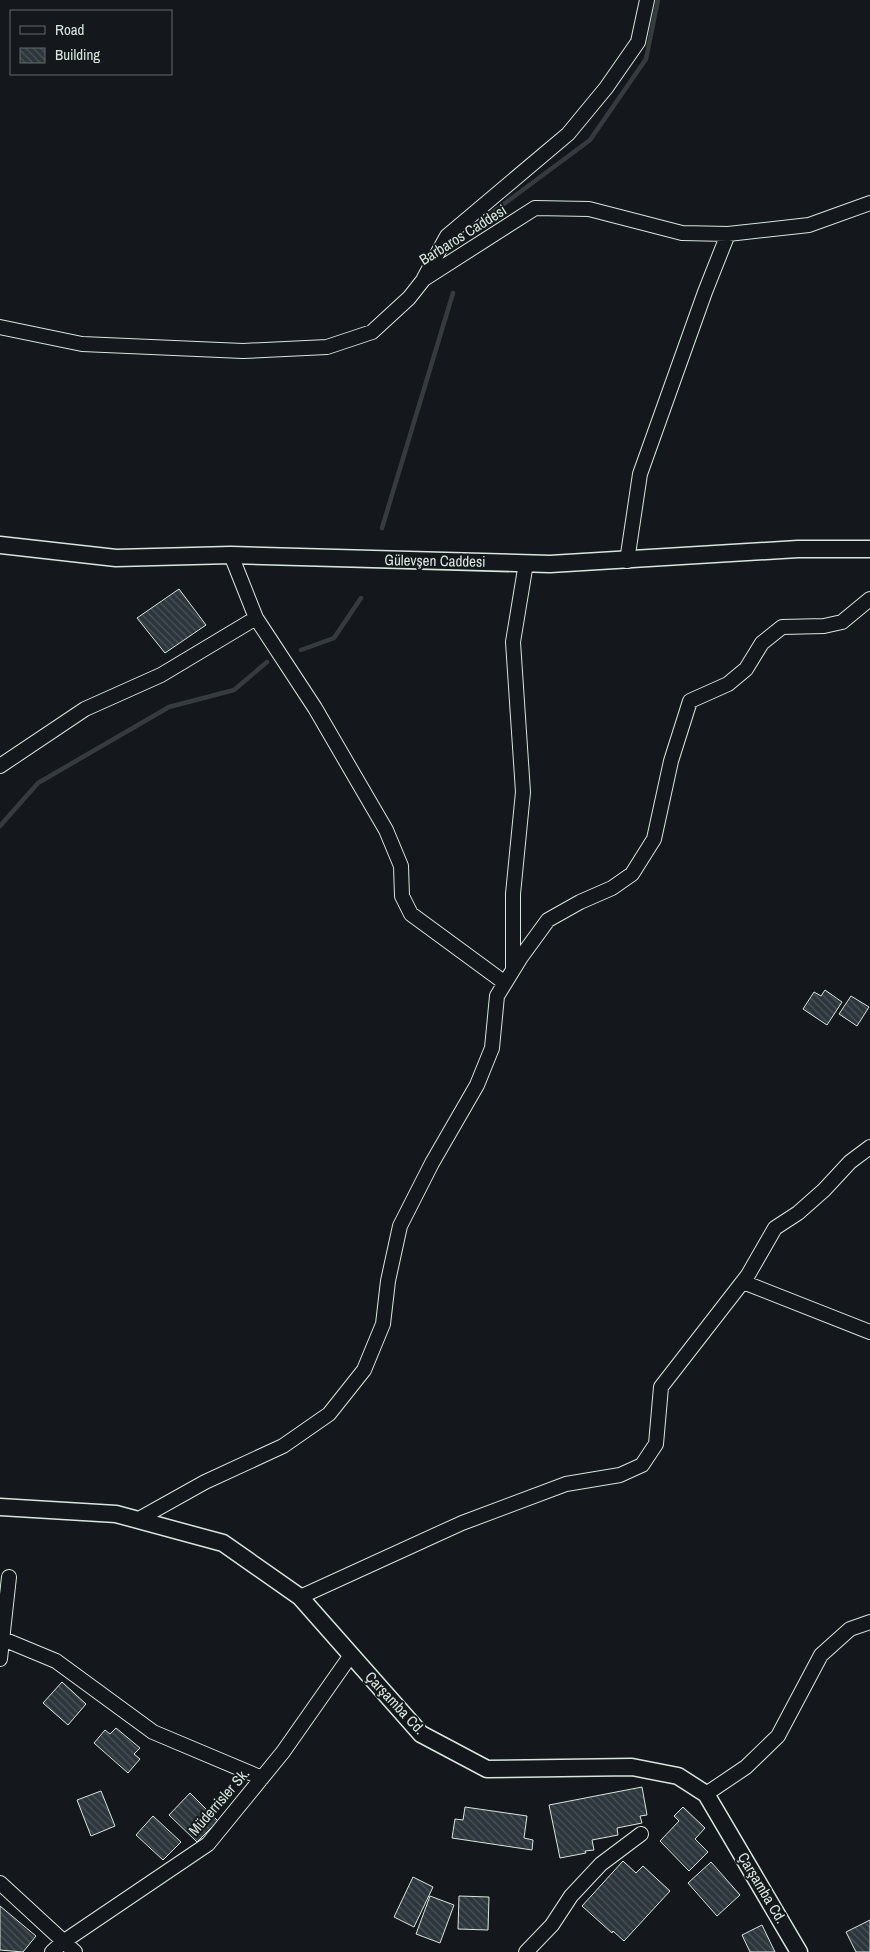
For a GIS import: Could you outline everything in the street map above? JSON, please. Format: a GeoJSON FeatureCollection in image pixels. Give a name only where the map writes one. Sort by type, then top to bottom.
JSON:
{"type":"FeatureCollection","features":[{"type":"Feature","properties":{"kind":"street"},"geometry":{"type":"LineString","coordinates":[[424,279],[447,236],[568,134],[606,88],[638,42],[647,0]]}},
{"type":"Feature","properties":{"kind":"street","name":"Barbaros Caddesi"},"geometry":{"type":"LineString","coordinates":[[0,327],[82,344],[243,351],[327,347],[372,332],[408,298],[424,279],[535,208],[589,209],[682,233],[728,234],[809,225],[870,203]]}},
{"type":"Feature","properties":{"kind":"street"},"geometry":{"type":"LineString","coordinates":[[627,561],[640,474],[705,292],[728,234]]}},
{"type":"Feature","properties":{"kind":"street","name":"Gülevşen Caddesi"},"geometry":{"type":"LineString","coordinates":[[0,545],[116,558],[230,555],[526,563],[627,561],[798,549],[870,549]]}},
{"type":"Feature","properties":{"kind":"street"},"geometry":{"type":"LineString","coordinates":[[230,555],[256,618],[315,708],[386,830],[401,866],[402,896],[411,914],[505,983]]}},
{"type":"Feature","properties":{"kind":"street"},"geometry":{"type":"LineString","coordinates":[[513,971],[513,894],[523,792],[513,642],[526,563]]}},
{"type":"Feature","properties":{"kind":"street"},"geometry":{"type":"LineString","coordinates":[[137,1520],[205,1482],[283,1446],[329,1414],[364,1370],[383,1324],[388,1281],[400,1226],[432,1163],[477,1085],[492,1048],[497,996],[548,920],[580,902],[612,888],[632,874],[654,839],[671,761],[690,701],[728,684],[746,669],[762,643],[782,627],[824,626],[842,622],[870,599]]}},
{"type":"Feature","properties":{"kind":"street"},"geometry":{"type":"LineString","coordinates":[[0,766],[85,709],[161,675],[256,618]]}},
{"type":"Feature","properties":{"kind":"street"},"geometry":{"type":"LineString","coordinates":[[300,1597],[462,1523],[566,1484],[620,1475],[642,1465],[656,1444],[661,1387],[743,1282],[775,1228],[798,1213],[824,1190],[850,1162],[870,1147]]}},
{"type":"Feature","properties":{"kind":"street"},"geometry":{"type":"LineString","coordinates":[[743,1282],[870,1332]]}},
{"type":"Feature","properties":{"kind":"street","name":"Çarşamba Cd."},"geometry":{"type":"LineString","coordinates":[[0,1507],[116,1514],[223,1543],[300,1597],[421,1734],[487,1768],[632,1767],[678,1776],[706,1794],[799,1952]]}},
{"type":"Feature","properties":{"kind":"street"},"geometry":{"type":"LineString","coordinates":[[0,1658],[9,1577]]}},
{"type":"Feature","properties":{"kind":"street"},"geometry":{"type":"LineString","coordinates":[[706,1794],[746,1767],[778,1736],[821,1655],[850,1630],[870,1622]]}},
{"type":"Feature","properties":{"kind":"street"},"geometry":{"type":"LineString","coordinates":[[3,1639],[56,1661],[153,1732],[262,1778]]}},
{"type":"Feature","properties":{"kind":"street","name":"Müderrisler Sk."},"geometry":{"type":"LineString","coordinates":[[58,1947],[208,1844],[262,1778],[351,1655]]}},
{"type":"Feature","properties":{"kind":"street"},"geometry":{"type":"LineString","coordinates":[[526,1952],[552,1925],[571,1896],[601,1864],[641,1834]]}},
{"type":"Feature","properties":{"kind":"street"},"geometry":{"type":"LineString","coordinates":[[0,1883],[58,1947],[74,1952]]}},
{"type":"Feature","properties":{"kind":"building"},"geometry":{"type":"Polygon","coordinates":[[[179,589],[206,625],[165,653],[137,618],[179,589]]]}},
{"type":"Feature","properties":{"kind":"building"},"geometry":{"type":"Polygon","coordinates":[[[825,990],[842,1002],[827,1025],[803,1009],[814,992],[821,996],[825,990]]]}},
{"type":"Feature","properties":{"kind":"building"},"geometry":{"type":"Polygon","coordinates":[[[851,996],[869,1007],[857,1026],[839,1014],[851,996]]]}},
{"type":"Feature","properties":{"kind":"building"},"geometry":{"type":"Polygon","coordinates":[[[62,1682],[86,1704],[68,1725],[43,1703],[62,1682]]]}},
{"type":"Feature","properties":{"kind":"building"},"geometry":{"type":"Polygon","coordinates":[[[116,1728],[140,1748],[134,1754],[140,1759],[128,1773],[94,1743],[105,1730],[110,1734],[116,1728]]]}},
{"type":"Feature","properties":{"kind":"building"},"geometry":{"type":"Polygon","coordinates":[[[642,1787],[647,1815],[640,1816],[642,1823],[617,1828],[618,1835],[592,1840],[594,1850],[560,1858],[549,1805],[642,1787]]]}},
{"type":"Feature","properties":{"kind":"building"},"geometry":{"type":"Polygon","coordinates":[[[101,1791],[115,1826],[91,1836],[77,1800],[101,1791]]]}},
{"type":"Feature","properties":{"kind":"building"},"geometry":{"type":"Polygon","coordinates":[[[190,1793],[218,1821],[197,1842],[169,1815],[190,1793]]]}},
{"type":"Feature","properties":{"kind":"building"},"geometry":{"type":"Polygon","coordinates":[[[465,1807],[527,1816],[524,1838],[533,1840],[532,1850],[452,1838],[455,1819],[463,1820],[465,1807]]]}},
{"type":"Feature","properties":{"kind":"building"},"geometry":{"type":"Polygon","coordinates":[[[683,1807],[705,1828],[695,1839],[708,1852],[689,1871],[660,1841],[679,1821],[674,1816],[683,1807]]]}},
{"type":"Feature","properties":{"kind":"building"},"geometry":{"type":"Polygon","coordinates":[[[153,1816],[181,1842],[163,1860],[136,1835],[153,1816]]]}},
{"type":"Feature","properties":{"kind":"building"},"geometry":{"type":"Polygon","coordinates":[[[623,1861],[636,1873],[643,1866],[670,1891],[624,1941],[613,1931],[612,1933],[582,1906],[623,1861]]]}},
{"type":"Feature","properties":{"kind":"building"},"geometry":{"type":"Polygon","coordinates":[[[711,1862],[740,1895],[717,1916],[688,1883],[711,1862]]]}},
{"type":"Feature","properties":{"kind":"building"},"geometry":{"type":"Polygon","coordinates":[[[413,1877],[433,1887],[414,1927],[394,1917],[413,1877]]]}},
{"type":"Feature","properties":{"kind":"building"},"geometry":{"type":"Polygon","coordinates":[[[430,1896],[454,1905],[440,1943],[416,1934],[430,1896]]]}},
{"type":"Feature","properties":{"kind":"building"},"geometry":{"type":"Polygon","coordinates":[[[459,1896],[489,1897],[488,1930],[458,1929],[459,1896]]]}},
{"type":"Feature","properties":{"kind":"building"},"geometry":{"type":"Polygon","coordinates":[[[0,1906],[36,1936],[23,1952],[0,1950],[0,1906]]]}},
{"type":"Feature","properties":{"kind":"building"},"geometry":{"type":"Polygon","coordinates":[[[870,1920],[870,1952],[856,1952],[846,1932],[870,1920]]]}},
{"type":"Feature","properties":{"kind":"building"},"geometry":{"type":"Polygon","coordinates":[[[762,1925],[775,1952],[750,1952],[742,1935],[762,1925]]]}},
{"type":"Feature","properties":{"kind":"waterway"},"geometry":{"type":"LineString","coordinates":[[473,227],[590,140],[646,59],[658,0]]}},
{"type":"Feature","properties":{"kind":"waterway"},"geometry":{"type":"LineString","coordinates":[[382,528],[453,293]]}},
{"type":"Feature","properties":{"kind":"waterway"},"geometry":{"type":"LineString","coordinates":[[301,650],[334,638],[361,598]]}},
{"type":"Feature","properties":{"kind":"waterway"},"geometry":{"type":"LineString","coordinates":[[0,826],[38,783],[169,707],[234,690],[267,662]]}}]}
